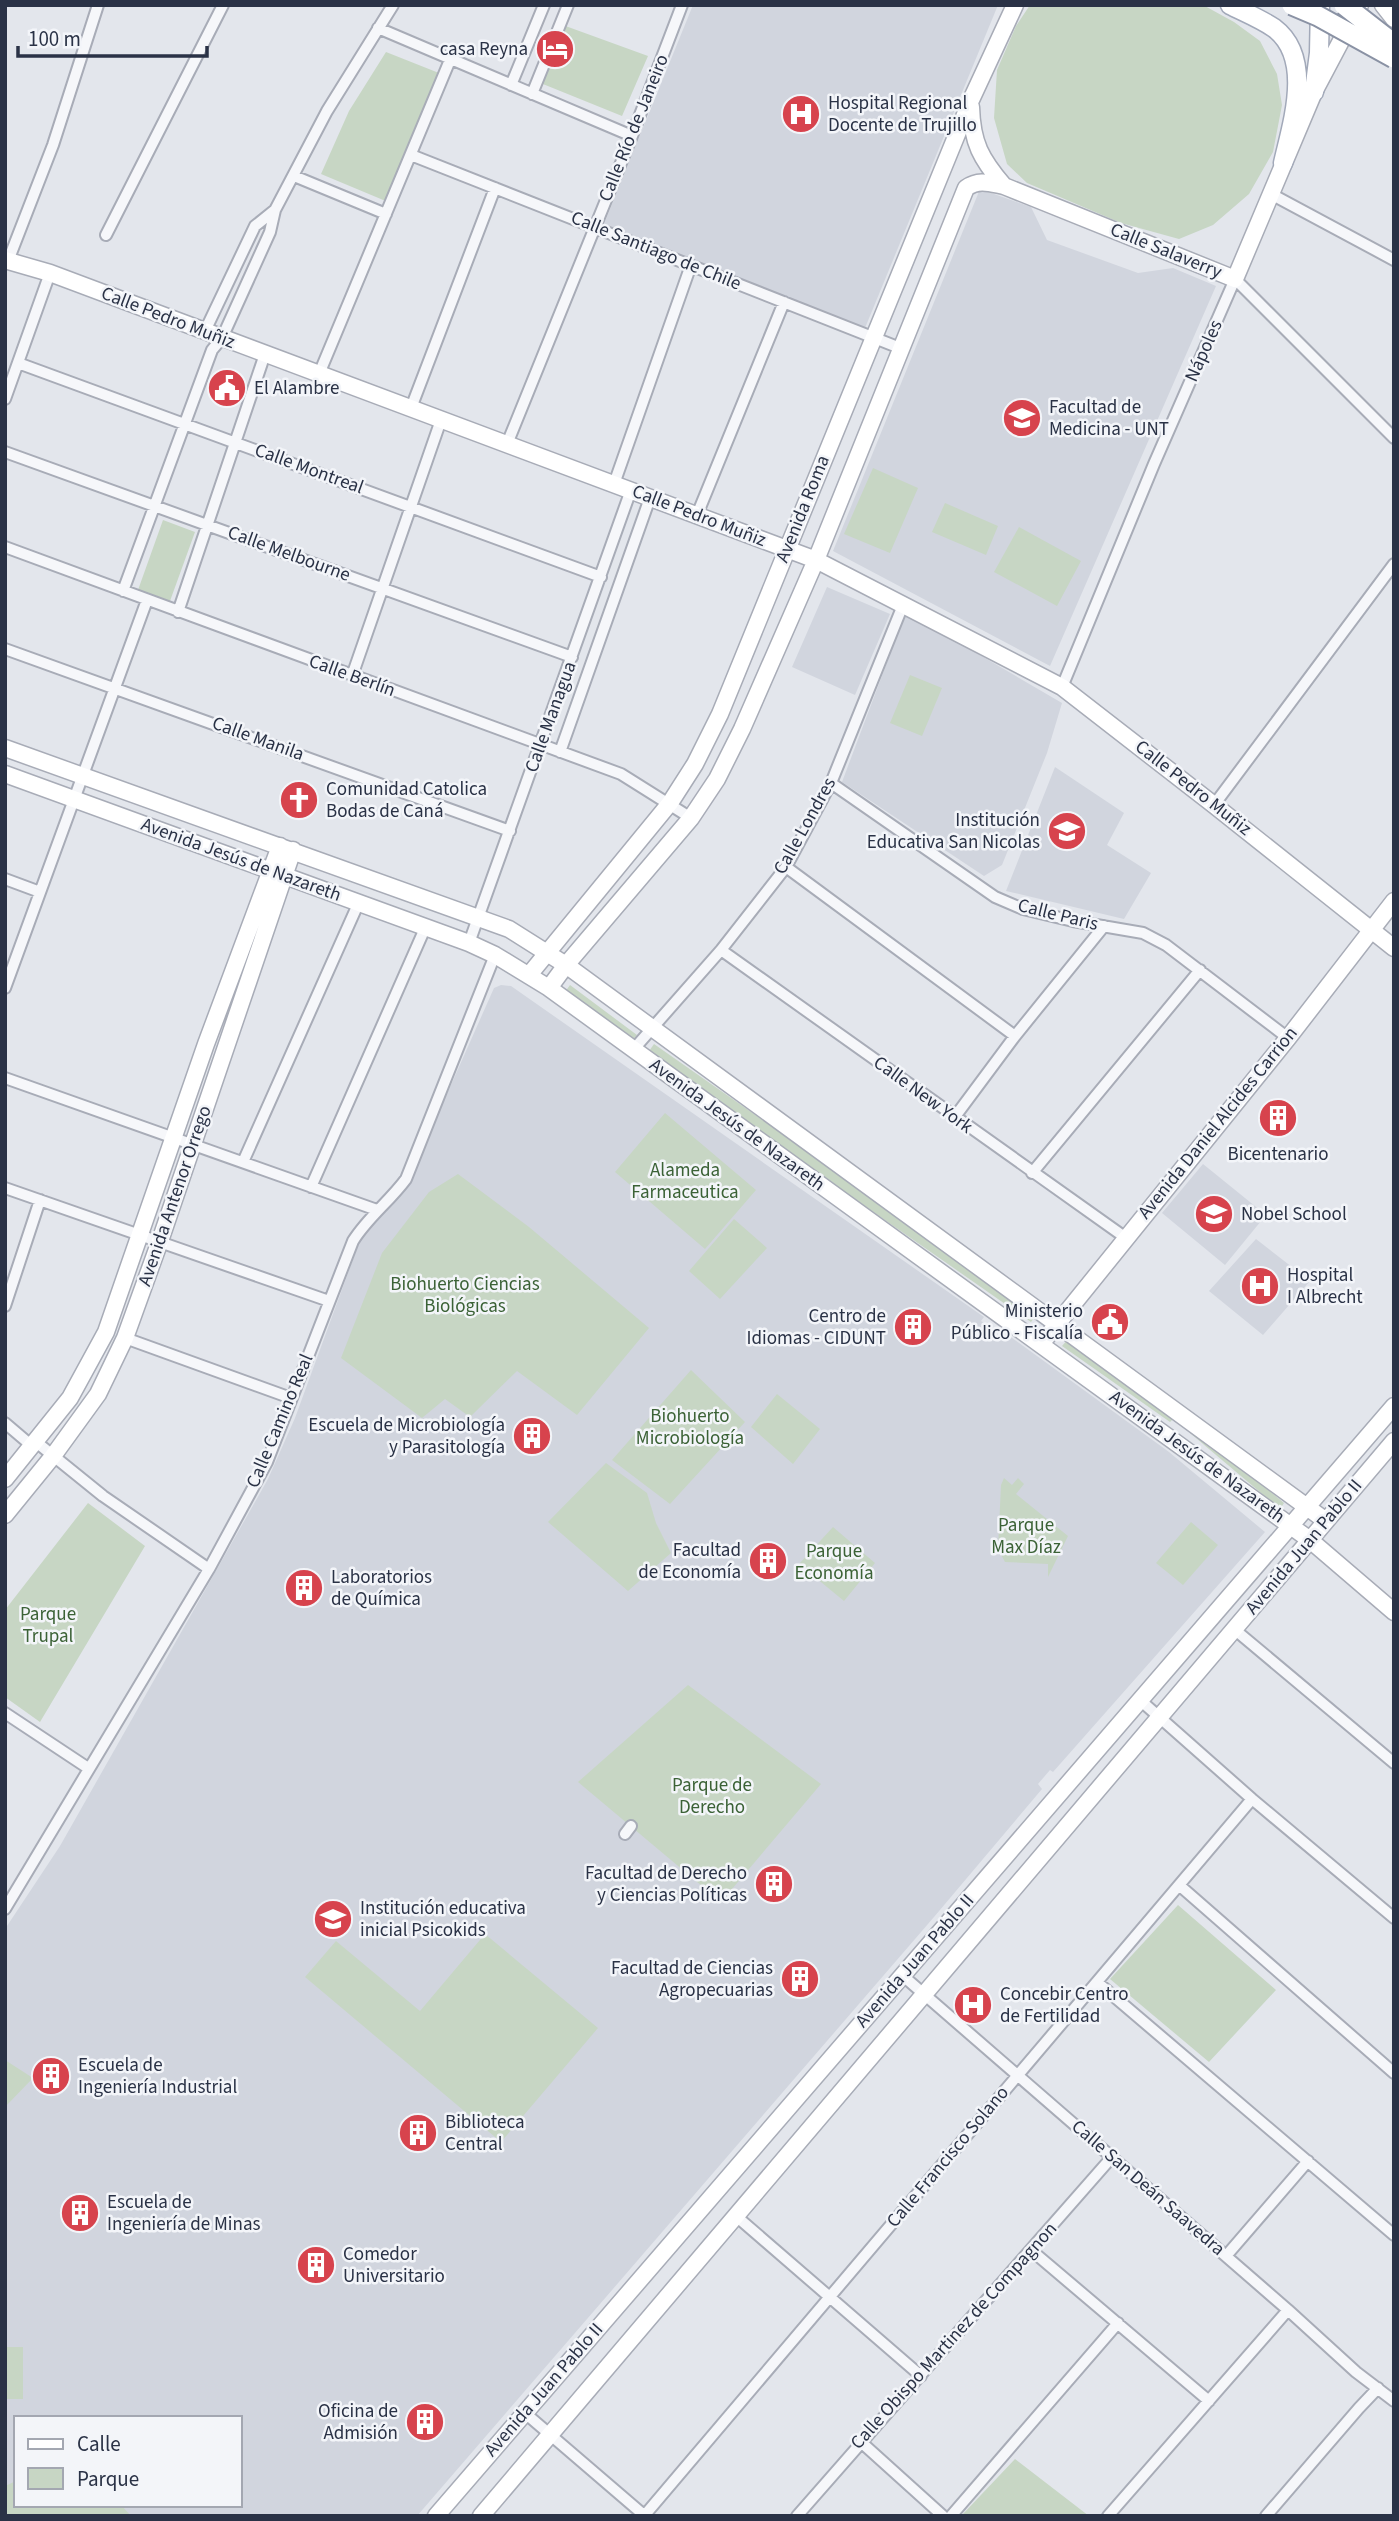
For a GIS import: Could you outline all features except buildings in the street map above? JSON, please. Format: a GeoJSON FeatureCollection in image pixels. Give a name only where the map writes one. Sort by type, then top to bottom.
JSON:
{"type":"FeatureCollection","features":[{"type":"Feature","properties":{"kind":"highway"},"geometry":{"type":"LineString","coordinates":[[1292,5],[1318,16],[1394,58]]}},
{"type":"Feature","properties":{"kind":"highway"},"geometry":{"type":"LineString","coordinates":[[1344,5],[1394,44]]}},
{"type":"Feature","properties":{"kind":"main road","name":"Avenida Roma"},"geometry":{"type":"LineString","coordinates":[[529,975],[670,803],[695,764],[720,713],[971,100],[1015,5]]}},
{"type":"Feature","properties":{"kind":"main road"},"geometry":{"type":"LineString","coordinates":[[1230,5],[1274,27],[1289,42],[1296,60],[1297,85],[1283,163]]}},
{"type":"Feature","properties":{"kind":"main road"},"geometry":{"type":"LineString","coordinates":[[1314,92],[1319,53],[1320,5]]}},
{"type":"Feature","properties":{"kind":"main road","name":"Nápoles"},"geometry":{"type":"LineString","coordinates":[[1235,279],[1314,92],[1360,5]]}},
{"type":"Feature","properties":{"kind":"main road"},"geometry":{"type":"LineString","coordinates":[[1383,5],[1394,19]]}},
{"type":"Feature","properties":{"kind":"main road"},"geometry":{"type":"LineString","coordinates":[[971,100],[972,132],[984,162],[1004,186]]}},
{"type":"Feature","properties":{"kind":"main road","name":"Calle Salaverry"},"geometry":{"type":"LineString","coordinates":[[966,188],[985,181],[1004,186],[1235,279]]}},
{"type":"Feature","properties":{"kind":"main road","name":"Avenida Roma"},"geometry":{"type":"LineString","coordinates":[[549,988],[691,818],[717,779],[742,729],[816,560],[966,188]]}},
{"type":"Feature","properties":{"kind":"main road","name":"Calle Pedro Muñiz"},"geometry":{"type":"LineString","coordinates":[[6,260],[50,273],[816,560],[1062,687],[1394,948]]}},
{"type":"Feature","properties":{"kind":"main road","name":"Avenida Jesús de Nazareth"},"geometry":{"type":"LineString","coordinates":[[5,748],[509,929],[566,965],[1326,1521]]}},
{"type":"Feature","properties":{"kind":"main road","name":"Avenida Jesús de Nazareth"},"geometry":{"type":"LineString","coordinates":[[5,774],[426,926],[470,943],[529,975],[1290,1525],[1394,1612]]}},
{"type":"Feature","properties":{"kind":"main road"},"geometry":{"type":"LineString","coordinates":[[215,851],[224,826]]}},
{"type":"Feature","properties":{"kind":"main road","name":"Avenida Antenor Orrego"},"geometry":{"type":"LineString","coordinates":[[5,1479],[70,1398],[106,1332],[206,1044],[287,848]]}},
{"type":"Feature","properties":{"kind":"main road","name":"Avenida Antenor Orrego"},"geometry":{"type":"LineString","coordinates":[[5,1515],[53,1456],[98,1394],[125,1338],[225,1051],[277,873]]}},
{"type":"Feature","properties":{"kind":"main road","name":"Avenida Daniel Alcides Carrion"},"geometry":{"type":"LineString","coordinates":[[1041,1343],[1288,1038],[1394,901]]}},
{"type":"Feature","properties":{"kind":"main road"},"geometry":{"type":"LineString","coordinates":[[206,1044],[225,1051]]}},
{"type":"Feature","properties":{"kind":"main road","name":"Avenida Juan Pablo II"},"geometry":{"type":"LineString","coordinates":[[436,2516],[1394,1406]]}},
{"type":"Feature","properties":{"kind":"main road","name":"Avenida Juan Pablo II"},"geometry":{"type":"LineString","coordinates":[[481,2516],[1394,1441]]}},
{"type":"Feature","properties":{"kind":"main road"},"geometry":{"type":"LineString","coordinates":[[711,2197],[736,2216]]}},
{"type":"Feature","properties":{"kind":"street"},"geometry":{"type":"LineString","coordinates":[[6,260],[53,145],[98,5]]}},
{"type":"Feature","properties":{"kind":"street"},"geometry":{"type":"LineString","coordinates":[[106,235],[223,5]]}},
{"type":"Feature","properties":{"kind":"street"},"geometry":{"type":"LineString","coordinates":[[123,591],[212,350],[222,338],[270,232],[275,209],[327,111],[393,5]]}},
{"type":"Feature","properties":{"kind":"street"},"geometry":{"type":"LineString","coordinates":[[511,85],[544,5]]}},
{"type":"Feature","properties":{"kind":"street"},"geometry":{"type":"LineString","coordinates":[[532,94],[568,5]]}},
{"type":"Feature","properties":{"kind":"street","name":"Calle Río de Janeiro"},"geometry":{"type":"LineString","coordinates":[[507,444],[682,5]]}},
{"type":"Feature","properties":{"kind":"street"},"geometry":{"type":"LineString","coordinates":[[378,28],[632,136]]}},
{"type":"Feature","properties":{"kind":"street"},"geometry":{"type":"LineString","coordinates":[[319,374],[450,60]]}},
{"type":"Feature","properties":{"kind":"street","name":"Calle Santiago de Chile"},"geometry":{"type":"LineString","coordinates":[[411,155],[900,348]]}},
{"type":"Feature","properties":{"kind":"street"},"geometry":{"type":"LineString","coordinates":[[293,176],[386,214]]}},
{"type":"Feature","properties":{"kind":"street"},"geometry":{"type":"LineString","coordinates":[[411,408],[495,188]]}},
{"type":"Feature","properties":{"kind":"street"},"geometry":{"type":"LineString","coordinates":[[1271,194],[1394,260]]}},
{"type":"Feature","properties":{"kind":"street"},"geometry":{"type":"LineString","coordinates":[[205,331],[255,226],[275,209]]}},
{"type":"Feature","properties":{"kind":"street"},"geometry":{"type":"LineString","coordinates":[[614,484],[691,265]]}},
{"type":"Feature","properties":{"kind":"street"},"geometry":{"type":"LineString","coordinates":[[5,399],[50,273]]}},
{"type":"Feature","properties":{"kind":"street","name":"Calle Salaverry"},"geometry":{"type":"LineString","coordinates":[[1235,279],[1394,438]]}},
{"type":"Feature","properties":{"kind":"street","name":"Nápoles"},"geometry":{"type":"LineString","coordinates":[[1062,687],[1154,464],[1235,279]]}},
{"type":"Feature","properties":{"kind":"street"},"geometry":{"type":"LineString","coordinates":[[696,515],[784,302]]}},
{"type":"Feature","properties":{"kind":"street"},"geometry":{"type":"LineString","coordinates":[[178,612],[265,354]]}},
{"type":"Feature","properties":{"kind":"street","name":"Calle Montreal"},"geometry":{"type":"LineString","coordinates":[[18,363],[601,577]]}},
{"type":"Feature","properties":{"kind":"street"},"geometry":{"type":"LineString","coordinates":[[352,676],[442,420]]}},
{"type":"Feature","properties":{"kind":"street","name":"Calle Melbourne"},"geometry":{"type":"LineString","coordinates":[[5,452],[572,657]]}},
{"type":"Feature","properties":{"kind":"street","name":"Calle Managua"},"geometry":{"type":"LineString","coordinates":[[470,943],[631,491]]}},
{"type":"Feature","properties":{"kind":"street","name":"Calle Managua"},"geometry":{"type":"LineString","coordinates":[[560,752],[650,498]]}},
{"type":"Feature","properties":{"kind":"street","name":"Calle Berlín"},"geometry":{"type":"LineString","coordinates":[[5,547],[621,774],[691,818]]}},
{"type":"Feature","properties":{"kind":"street"},"geometry":{"type":"LineString","coordinates":[[1214,804],[1394,564]]}},
{"type":"Feature","properties":{"kind":"street"},"geometry":{"type":"LineString","coordinates":[[5,988],[148,600]]}},
{"type":"Feature","properties":{"kind":"street","name":"Calle Londres"},"geometry":{"type":"LineString","coordinates":[[633,1050],[721,950],[786,867],[831,783],[903,604]]}},
{"type":"Feature","properties":{"kind":"street","name":"Calle Manila"},"geometry":{"type":"LineString","coordinates":[[5,649],[510,831]]}},
{"type":"Feature","properties":{"kind":"street","name":"Calle Paris"},"geometry":{"type":"LineString","coordinates":[[831,783],[995,897],[1073,922],[1143,933],[1166,945],[1288,1038]]}},
{"type":"Feature","properties":{"kind":"street"},"geometry":{"type":"LineString","coordinates":[[786,867],[1015,1035]]}},
{"type":"Feature","properties":{"kind":"street"},"geometry":{"type":"LineString","coordinates":[[5,880],[40,892]]}},
{"type":"Feature","properties":{"kind":"street"},"geometry":{"type":"LineString","coordinates":[[243,1162],[359,902]]}},
{"type":"Feature","properties":{"kind":"street"},"geometry":{"type":"LineString","coordinates":[[311,1186],[426,926]]}},
{"type":"Feature","properties":{"kind":"street"},"geometry":{"type":"LineString","coordinates":[[954,1118],[1015,1035],[1104,926]]}},
{"type":"Feature","properties":{"kind":"street","name":"Calle New York"},"geometry":{"type":"LineString","coordinates":[[721,950],[1126,1238]]}},
{"type":"Feature","properties":{"kind":"street","name":"Calle Camino Real"},"geometry":{"type":"LineString","coordinates":[[5,1909],[209,1569],[267,1462],[353,1241],[406,1179],[495,955]]}},
{"type":"Feature","properties":{"kind":"street"},"geometry":{"type":"LineString","coordinates":[[1032,1173],[1200,970]]}},
{"type":"Feature","properties":{"kind":"street"},"geometry":{"type":"LineString","coordinates":[[5,1078],[377,1210]]}},
{"type":"Feature","properties":{"kind":"street"},"geometry":{"type":"LineString","coordinates":[[5,1188],[141,1233],[329,1301]]}},
{"type":"Feature","properties":{"kind":"street"},"geometry":{"type":"LineString","coordinates":[[7,1301],[40,1199]]}},
{"type":"Feature","properties":{"kind":"street"},"geometry":{"type":"LineString","coordinates":[[125,1338],[291,1398]]}},
{"type":"Feature","properties":{"kind":"street"},"geometry":{"type":"LineString","coordinates":[[5,1423],[113,1503],[209,1569]]}},
{"type":"Feature","properties":{"kind":"street"},"geometry":{"type":"LineString","coordinates":[[1234,1629],[1394,1763]]}},
{"type":"Feature","properties":{"kind":"street"},"geometry":{"type":"LineString","coordinates":[[1140,1700],[1252,1799],[1393,1917]]}},
{"type":"Feature","properties":{"kind":"street"},"geometry":{"type":"LineString","coordinates":[[5,1713],[88,1768]]}},
{"type":"Feature","properties":{"kind":"street","name":"Calle Francisco Solano"},"geometry":{"type":"LineString","coordinates":[[644,2516],[1252,1799]]}},
{"type":"Feature","properties":{"kind":"street"},"geometry":{"type":"LineString","coordinates":[[1179,1885],[1394,2073]]}},
{"type":"Feature","properties":{"kind":"street","name":"Calle San Deán Saavedra"},"geometry":{"type":"LineString","coordinates":[[902,1975],[1356,2372],[1394,2401]]}},
{"type":"Feature","properties":{"kind":"street"},"geometry":{"type":"LineString","coordinates":[[1097,1982],[1394,2235]]}},
{"type":"Feature","properties":{"kind":"street","name":"Calle Obispo Martinez de Compagnon"},"geometry":{"type":"LineString","coordinates":[[797,2516],[1112,2157]]}},
{"type":"Feature","properties":{"kind":"street"},"geometry":{"type":"LineString","coordinates":[[1226,2256],[1308,2161]]}},
{"type":"Feature","properties":{"kind":"street"},"geometry":{"type":"LineString","coordinates":[[736,2216],[921,2376]]}},
{"type":"Feature","properties":{"kind":"street"},"geometry":{"type":"LineString","coordinates":[[1031,2250],[1209,2401]]}},
{"type":"Feature","properties":{"kind":"street"},"geometry":{"type":"LineString","coordinates":[[1108,2516],[1288,2310]]}},
{"type":"Feature","properties":{"kind":"street"},"geometry":{"type":"LineString","coordinates":[[951,2516],[1118,2323]]}},
{"type":"Feature","properties":{"kind":"street"},"geometry":{"type":"LineString","coordinates":[[1266,2516],[1378,2388]]}},
{"type":"Feature","properties":{"kind":"street"},"geometry":{"type":"LineString","coordinates":[[525,2413],[644,2516]]}},
{"type":"Feature","properties":{"kind":"street"},"geometry":{"type":"LineString","coordinates":[[861,2442],[943,2516]]}},
{"type":"Feature","properties":{"kind":"shaded area","name":"Hospital Regional Docente de Trujillo"},"geometry":{"type":"Polygon","coordinates":[[[693,5],[998,5],[865,328],[604,224],[693,5]]]}},
{"type":"Feature","properties":{"kind":"shaded area","name":"Facultad de Medicina - UNT"},"geometry":{"type":"Polygon","coordinates":[[[980,189],[1031,207],[1047,240],[1138,273],[1173,268],[1216,286],[1050,666],[833,551],[980,189]]]}},
{"type":"Feature","properties":{"kind":"shaded area"},"geometry":{"type":"Polygon","coordinates":[[[827,587],[890,614],[855,695],[792,667],[827,587]]]}},
{"type":"Feature","properties":{"kind":"shaded area"},"geometry":{"type":"Polygon","coordinates":[[[906,612],[1062,703],[1047,753],[1002,865],[984,876],[842,782],[906,612]]]}},
{"type":"Feature","properties":{"kind":"shaded area"},"geometry":{"type":"Polygon","coordinates":[[[1055,767],[1124,813],[1107,845],[1151,873],[1124,919],[1006,891],[1055,767]]]}},
{"type":"Feature","properties":{"kind":"shaded area"},"geometry":{"type":"Polygon","coordinates":[[[501,985],[511,986],[984,1317],[981,1321],[986,1324],[982,1329],[994,1339],[1004,1332],[1169,1452],[1265,1532],[1053,1772],[1050,1770],[1038,1784],[1042,1789],[934,1917],[417,2516],[5,2516],[5,1929],[60,1846],[268,1479],[295,1418],[363,1232],[403,1193],[494,988],[501,985]]]}},
{"type":"Feature","properties":{"kind":"shaded area","name":"Nobel School"},"geometry":{"type":"Polygon","coordinates":[[[1203,1164],[1266,1215],[1225,1265],[1162,1213],[1203,1164]]]}},
{"type":"Feature","properties":{"kind":"shaded area","name":"Hospital I Albrecht"},"geometry":{"type":"Polygon","coordinates":[[[1256,1239],[1310,1281],[1263,1335],[1209,1291],[1256,1239]]]}},
{"type":"Feature","properties":{"kind":"green space"},"geometry":{"type":"Polygon","coordinates":[[[1030,5],[1203,5],[1234,22],[1260,41],[1277,74],[1282,105],[1273,152],[1249,194],[1213,225],[1179,239],[1121,223],[1027,183],[1007,164],[994,118],[997,70],[1016,26],[1030,5]]]}},
{"type":"Feature","properties":{"kind":"green space"},"geometry":{"type":"Polygon","coordinates":[[[560,24],[648,56],[622,116],[533,80],[560,24]]]}},
{"type":"Feature","properties":{"kind":"green space"},"geometry":{"type":"Polygon","coordinates":[[[386,52],[444,75],[388,202],[321,174],[349,111],[386,52]]]}},
{"type":"Feature","properties":{"kind":"green space"},"geometry":{"type":"Polygon","coordinates":[[[873,468],[918,488],[890,553],[844,534],[873,468]]]}},
{"type":"Feature","properties":{"kind":"green space"},"geometry":{"type":"Polygon","coordinates":[[[945,503],[998,526],[986,555],[932,532],[945,503]]]}},
{"type":"Feature","properties":{"kind":"green space"},"geometry":{"type":"Polygon","coordinates":[[[163,520],[195,532],[170,601],[138,590],[163,520]]]}},
{"type":"Feature","properties":{"kind":"green space"},"geometry":{"type":"Polygon","coordinates":[[[1019,527],[1081,561],[1057,606],[994,572],[1019,527]]]}},
{"type":"Feature","properties":{"kind":"green space"},"geometry":{"type":"Polygon","coordinates":[[[910,675],[942,688],[922,736],[890,723],[910,675]]]}},
{"type":"Feature","properties":{"kind":"green space"},"geometry":{"type":"Polygon","coordinates":[[[570,985],[637,1035],[631,1042],[565,992],[570,985]]]}},
{"type":"Feature","properties":{"kind":"green space"},"geometry":{"type":"Polygon","coordinates":[[[654,1044],[1038,1313],[1031,1322],[647,1054],[654,1044]]]}},
{"type":"Feature","properties":{"kind":"green space","name":"Alameda Farmaceutica"},"geometry":{"type":"Polygon","coordinates":[[[665,1113],[756,1190],[705,1249],[615,1172],[665,1113]]]}},
{"type":"Feature","properties":{"kind":"green space","name":"Biohuerto Ciencias Biológicas"},"geometry":{"type":"Polygon","coordinates":[[[458,1174],[529,1227],[649,1328],[577,1415],[517,1371],[470,1417],[445,1399],[422,1418],[341,1358],[382,1253],[429,1192],[458,1174]]]}},
{"type":"Feature","properties":{"kind":"green space"},"geometry":{"type":"Polygon","coordinates":[[[734,1219],[767,1248],[720,1299],[689,1271],[734,1219]]]}},
{"type":"Feature","properties":{"kind":"green space"},"geometry":{"type":"Polygon","coordinates":[[[1069,1338],[1177,1415],[1170,1422],[1062,1346],[1069,1338]]]}},
{"type":"Feature","properties":{"kind":"green space","name":"Biohuerto Microbiología"},"geometry":{"type":"Polygon","coordinates":[[[691,1370],[745,1422],[670,1504],[612,1460],[691,1370]]]}},
{"type":"Feature","properties":{"kind":"green space"},"geometry":{"type":"Polygon","coordinates":[[[777,1394],[820,1429],[793,1464],[751,1427],[777,1394]]]}},
{"type":"Feature","properties":{"kind":"green space"},"geometry":{"type":"Polygon","coordinates":[[[1194,1427],[1284,1503],[1280,1509],[1190,1433],[1194,1427]]]}},
{"type":"Feature","properties":{"kind":"green space"},"geometry":{"type":"Polygon","coordinates":[[[606,1463],[647,1493],[656,1523],[671,1553],[628,1591],[548,1522],[606,1463]]]}},
{"type":"Feature","properties":{"kind":"green space","name":"Parque Max Díaz"},"geometry":{"type":"Polygon","coordinates":[[[1004,1478],[1012,1485],[1018,1478],[1024,1484],[1016,1494],[1068,1536],[1048,1577],[1048,1564],[1005,1562],[998,1549],[1001,1485],[1004,1478]]]}},
{"type":"Feature","properties":{"kind":"green space","name":"Parque Trupal"},"geometry":{"type":"Polygon","coordinates":[[[88,1503],[145,1546],[40,1722],[5,1697],[5,1610],[88,1503]]]}},
{"type":"Feature","properties":{"kind":"green space"},"geometry":{"type":"Polygon","coordinates":[[[1191,1522],[1218,1545],[1183,1585],[1156,1563],[1191,1522]]]}},
{"type":"Feature","properties":{"kind":"green space","name":"Parque Economía"},"geometry":{"type":"Polygon","coordinates":[[[833,1527],[875,1563],[844,1601],[799,1564],[833,1527]]]}},
{"type":"Feature","properties":{"kind":"green space","name":"Parque de Derecho"},"geometry":{"type":"Polygon","coordinates":[[[688,1685],[821,1784],[721,1902],[578,1782],[688,1685]]]}},
{"type":"Feature","properties":{"kind":"green space"},"geometry":{"type":"Polygon","coordinates":[[[1178,1905],[1276,1990],[1209,2062],[1110,1979],[1178,1905]]]}},
{"type":"Feature","properties":{"kind":"green space"},"geometry":{"type":"Polygon","coordinates":[[[485,1934],[598,2028],[501,2142],[305,1977],[336,1941],[420,2011],[485,1934]]]}},
{"type":"Feature","properties":{"kind":"green space"},"geometry":{"type":"Polygon","coordinates":[[[5,2060],[33,2078],[5,2107],[5,2060]]]}},
{"type":"Feature","properties":{"kind":"green space"},"geometry":{"type":"Polygon","coordinates":[[[5,2347],[23,2347],[23,2399],[5,2399],[5,2347]]]}},
{"type":"Feature","properties":{"kind":"green space"},"geometry":{"type":"Polygon","coordinates":[[[1015,2459],[1089,2516],[963,2514],[1015,2459]]]}},
{"type":"Feature","properties":{"kind":"green space"},"geometry":{"type":"Polygon","coordinates":[[[14,2482],[14,2507],[123,2507],[131,2516],[5,2516],[5,2486],[14,2482]]]}},
{"type":"Feature","properties":{"kind":"place","name":"casa Reyna"},"geometry":{"type":"Point","coordinates":[555,49]}},
{"type":"Feature","properties":{"kind":"place","name":"Hospital Regional Docente de Trujillo"},"geometry":{"type":"Point","coordinates":[801,114]}},
{"type":"Feature","properties":{"kind":"place","name":"El Alambre"},"geometry":{"type":"Point","coordinates":[227,388]}},
{"type":"Feature","properties":{"kind":"place","name":"Facultad de Medicina - UNT"},"geometry":{"type":"Point","coordinates":[1022,418]}},
{"type":"Feature","properties":{"kind":"place","name":"Comunidad Catolica Bodas de Caná"},"geometry":{"type":"Point","coordinates":[299,800]}},
{"type":"Feature","properties":{"kind":"place","name":"Institución Educativa San Nicolas"},"geometry":{"type":"Point","coordinates":[1067,831]}},
{"type":"Feature","properties":{"kind":"place","name":"Bicentenario"},"geometry":{"type":"Point","coordinates":[1278,1118]}},
{"type":"Feature","properties":{"kind":"place","name":"Nobel School"},"geometry":{"type":"Point","coordinates":[1214,1214]}},
{"type":"Feature","properties":{"kind":"place","name":"Hospital I Albrecht"},"geometry":{"type":"Point","coordinates":[1260,1286]}},
{"type":"Feature","properties":{"kind":"place","name":"Ministerio Público - Fiscalía"},"geometry":{"type":"Point","coordinates":[1110,1322]}},
{"type":"Feature","properties":{"kind":"place","name":"Centro de Idiomas - CIDUNT"},"geometry":{"type":"Point","coordinates":[913,1327]}},
{"type":"Feature","properties":{"kind":"place","name":"Escuela de Microbiología y Parasitología"},"geometry":{"type":"Point","coordinates":[532,1436]}},
{"type":"Feature","properties":{"kind":"place","name":"Facultad de Economía"},"geometry":{"type":"Point","coordinates":[768,1561]}},
{"type":"Feature","properties":{"kind":"place","name":"Laboratorios de Química"},"geometry":{"type":"Point","coordinates":[304,1588]}},
{"type":"Feature","properties":{"kind":"place","name":"Facultad de Derecho y Ciencias Políticas"},"geometry":{"type":"Point","coordinates":[774,1884]}},
{"type":"Feature","properties":{"kind":"place","name":"Institución educativa inicial Psicokids"},"geometry":{"type":"Point","coordinates":[333,1919]}},
{"type":"Feature","properties":{"kind":"place","name":"Facultad de Ciencias Agropecuarias"},"geometry":{"type":"Point","coordinates":[800,1979]}},
{"type":"Feature","properties":{"kind":"place","name":"Concebir Centro de Fertilidad"},"geometry":{"type":"Point","coordinates":[973,2005]}},
{"type":"Feature","properties":{"kind":"place","name":"Escuela de Ingeniería Industrial"},"geometry":{"type":"Point","coordinates":[51,2076]}},
{"type":"Feature","properties":{"kind":"place","name":"Biblioteca Central"},"geometry":{"type":"Point","coordinates":[418,2133]}},
{"type":"Feature","properties":{"kind":"place","name":"Escuela de Ingeniería de Minas"},"geometry":{"type":"Point","coordinates":[80,2213]}},
{"type":"Feature","properties":{"kind":"place","name":"Comedor Universitario"},"geometry":{"type":"Point","coordinates":[316,2265]}},
{"type":"Feature","properties":{"kind":"place","name":"Oficina de Admisión"},"geometry":{"type":"Point","coordinates":[425,2422]}}]}
